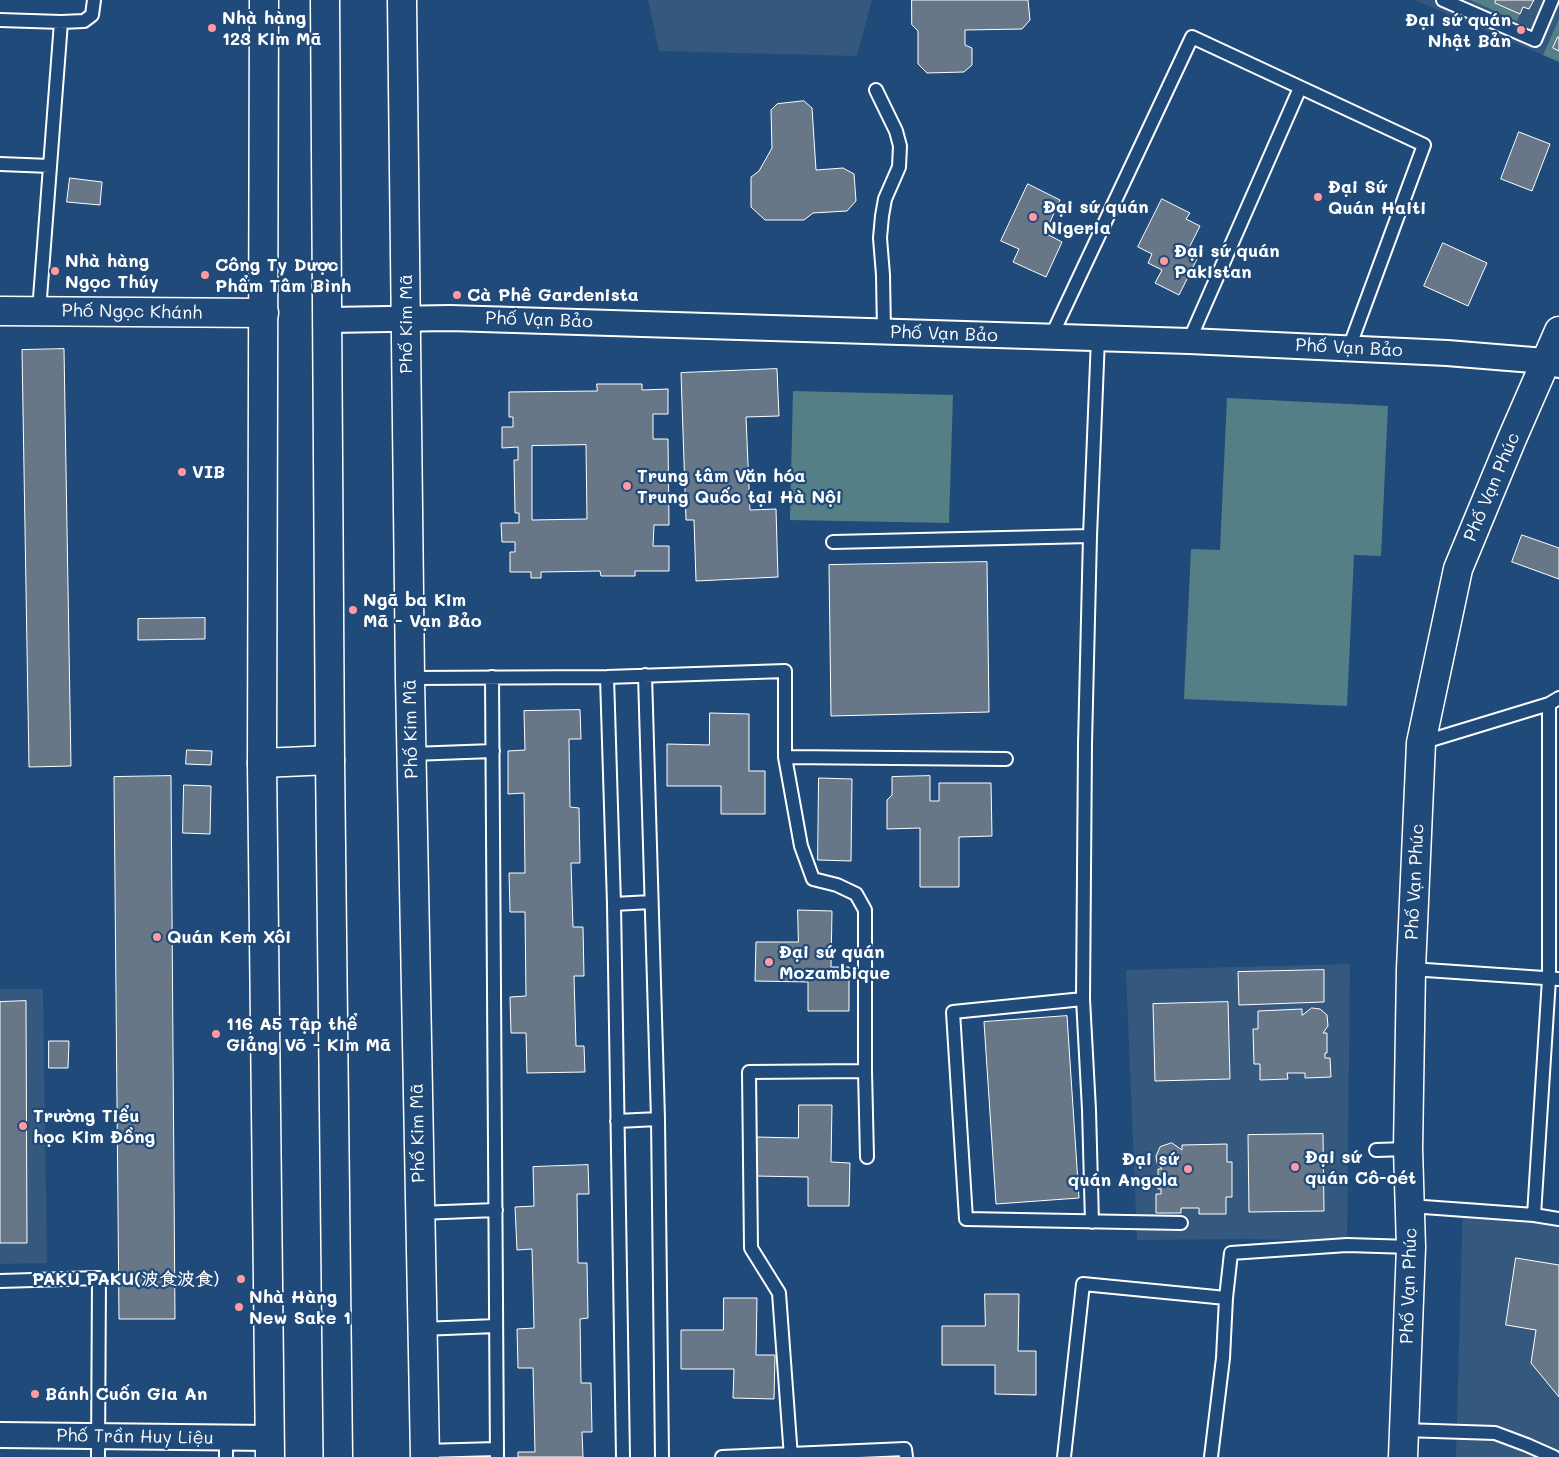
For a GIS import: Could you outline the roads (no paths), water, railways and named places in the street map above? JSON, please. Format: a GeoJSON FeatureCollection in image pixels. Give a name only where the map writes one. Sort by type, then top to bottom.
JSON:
{"type":"FeatureCollection","features":[{"type":"Feature","properties":{"kind":"main road"},"geometry":{"type":"LineString","coordinates":[[264,0],[262,762],[270,1448]]}},
{"type":"Feature","properties":{"kind":"main road"},"geometry":{"type":"LineString","coordinates":[[325,0],[330,760],[338,1457]]}},
{"type":"Feature","properties":{"kind":"main road","name":"Phố Kim Mã"},"geometry":{"type":"LineString","coordinates":[[402,0],[410,678],[424,1454]]}},
{"type":"Feature","properties":{"kind":"main road","name":"Phố Ngọc Khánh"},"geometry":{"type":"LineString","coordinates":[[0,311],[264,313]]}},
{"type":"Feature","properties":{"kind":"main road","name":"Phố Vạn Phúc"},"geometry":{"type":"LineString","coordinates":[[1403,1457],[1411,1247],[1408,1149],[1411,969],[1421,743],[1458,569],[1552,363],[1559,331]]}},
{"type":"Feature","properties":{"kind":"main road"},"geometry":{"type":"LineString","coordinates":[[262,762],[330,760]]}},
{"type":"Feature","properties":{"kind":"street","name":"Phố Vạn Bảo"},"geometry":{"type":"LineString","coordinates":[[328,320],[405,318],[1189,341],[1447,352],[1552,363]]}},
{"type":"Feature","properties":{"kind":"street","name":"Phố Trần Huy Liệu"},"geometry":{"type":"LineString","coordinates":[[0,1435],[98,1447],[270,1448]]}},
{"type":"Feature","properties":{"kind":"lane"},"geometry":{"type":"LineString","coordinates":[[0,20],[84,21],[92,15],[94,0]]}},
{"type":"Feature","properties":{"kind":"lane"},"geometry":{"type":"LineString","coordinates":[[1443,0],[1534,40],[1552,0]]}},
{"type":"Feature","properties":{"kind":"lane"},"geometry":{"type":"LineString","coordinates":[[40,311],[61,22]]}},
{"type":"Feature","properties":{"kind":"lane"},"geometry":{"type":"LineString","coordinates":[[1051,337],[1192,37],[1424,145],[1348,348]]}},
{"type":"Feature","properties":{"kind":"lane"},"geometry":{"type":"LineString","coordinates":[[1189,341],[1300,88]]}},
{"type":"Feature","properties":{"kind":"lane"},"geometry":{"type":"LineString","coordinates":[[876,90],[896,131],[900,146],[899,166],[885,199],[880,238],[884,332]]}},
{"type":"Feature","properties":{"kind":"lane"},"geometry":{"type":"LineString","coordinates":[[0,164],[50,166]]}},
{"type":"Feature","properties":{"kind":"lane"},"geometry":{"type":"LineString","coordinates":[[1092,1222],[1089,1110],[1083,999],[1085,744],[1090,536],[1098,338]]}},
{"type":"Feature","properties":{"kind":"lane"},"geometry":{"type":"LineString","coordinates":[[833,542],[1090,536]]}},
{"type":"Feature","properties":{"kind":"lane"},"geometry":{"type":"LineString","coordinates":[[410,678],[645,676],[784,671],[785,757],[801,846],[813,879],[837,884],[856,894],[865,910],[864,1071],[867,1157]]}},
{"type":"Feature","properties":{"kind":"lane"},"geometry":{"type":"LineString","coordinates":[[607,676],[614,904],[623,1457]]}},
{"type":"Feature","properties":{"kind":"lane"},"geometry":{"type":"LineString","coordinates":[[645,676],[658,1119],[662,1457]]}},
{"type":"Feature","properties":{"kind":"lane"},"geometry":{"type":"LineString","coordinates":[[424,1454],[497,1453],[492,677]]}},
{"type":"Feature","properties":{"kind":"lane"},"geometry":{"type":"LineString","coordinates":[[1421,743],[1554,701],[1554,979],[1534,1215]]}},
{"type":"Feature","properties":{"kind":"lane"},"geometry":{"type":"LineString","coordinates":[[412,754],[493,751]]}},
{"type":"Feature","properties":{"kind":"lane"},"geometry":{"type":"LineString","coordinates":[[785,757],[1006,759]]}},
{"type":"Feature","properties":{"kind":"lane"},"geometry":{"type":"LineString","coordinates":[[614,904],[651,902]]}},
{"type":"Feature","properties":{"kind":"lane"},"geometry":{"type":"LineString","coordinates":[[1411,969],[1554,979]]}},
{"type":"Feature","properties":{"kind":"lane"},"geometry":{"type":"LineString","coordinates":[[1083,999],[953,1012],[966,1219],[1181,1222]]}},
{"type":"Feature","properties":{"kind":"lane"},"geometry":{"type":"LineString","coordinates":[[791,1456],[779,1294],[751,1248],[749,1072],[864,1071]]}},
{"type":"Feature","properties":{"kind":"lane"},"geometry":{"type":"LineString","coordinates":[[617,1121],[658,1119]]}},
{"type":"Feature","properties":{"kind":"lane"},"geometry":{"type":"LineString","coordinates":[[1376,1150],[1408,1149]]}},
{"type":"Feature","properties":{"kind":"lane"},"geometry":{"type":"LineString","coordinates":[[1410,1206],[1534,1215],[1559,1219]]}},
{"type":"Feature","properties":{"kind":"lane"},"geometry":{"type":"LineString","coordinates":[[419,1213],[496,1210]]}},
{"type":"Feature","properties":{"kind":"lane"},"geometry":{"type":"LineString","coordinates":[[1211,1457],[1223,1358],[1226,1298],[1231,1253],[1347,1245],[1411,1247]]}},
{"type":"Feature","properties":{"kind":"lane"},"geometry":{"type":"LineString","coordinates":[[0,1281],[100,1278],[98,1447]]}},
{"type":"Feature","properties":{"kind":"lane"},"geometry":{"type":"LineString","coordinates":[[1064,1457],[1083,1284],[1226,1298]]}},
{"type":"Feature","properties":{"kind":"lane"},"geometry":{"type":"LineString","coordinates":[[422,1329],[496,1326]]}},
{"type":"Feature","properties":{"kind":"lane"},"geometry":{"type":"LineString","coordinates":[[1404,1430],[1495,1433],[1554,1457]]}},
{"type":"Feature","properties":{"kind":"lane"},"geometry":{"type":"LineString","coordinates":[[722,1457],[791,1456],[906,1449],[906,1457]]}},
{"type":"Feature","properties":{"kind":"place","name":"Nhà hàng 123 Kim Mã"},"geometry":{"type":"Point","coordinates":[212,28]}},
{"type":"Feature","properties":{"kind":"place","name":"Đại sứ quán Nhật Bản"},"geometry":{"type":"Point","coordinates":[1521,30]}},
{"type":"Feature","properties":{"kind":"place","name":"Đại Sứ Quán Haiti"},"geometry":{"type":"Point","coordinates":[1318,197]}},
{"type":"Feature","properties":{"kind":"place","name":"Đại sứ quán Nigeria"},"geometry":{"type":"Point","coordinates":[1033,217]}},
{"type":"Feature","properties":{"kind":"place","name":"Đại sứ quán Pakistan"},"geometry":{"type":"Point","coordinates":[1164,261]}},
{"type":"Feature","properties":{"kind":"place","name":"Nhà hàng Ngọc Thúy"},"geometry":{"type":"Point","coordinates":[55,271]}},
{"type":"Feature","properties":{"kind":"place","name":"Công Ty Dược Phẩm Tâm Bình"},"geometry":{"type":"Point","coordinates":[205,275]}},
{"type":"Feature","properties":{"kind":"place","name":"Cà Phê Gardenista"},"geometry":{"type":"Point","coordinates":[457,295]}},
{"type":"Feature","properties":{"kind":"place","name":"VIB"},"geometry":{"type":"Point","coordinates":[182,472]}},
{"type":"Feature","properties":{"kind":"place","name":"Trung tâm Văn hóa Trung Quốc tại Hà Nội"},"geometry":{"type":"Point","coordinates":[627,486]}},
{"type":"Feature","properties":{"kind":"place","name":"Ngã ba Kim Mã - Vạn Bảo"},"geometry":{"type":"Point","coordinates":[353,610]}},
{"type":"Feature","properties":{"kind":"place","name":"Quán Kem Xôi"},"geometry":{"type":"Point","coordinates":[157,937]}},
{"type":"Feature","properties":{"kind":"place","name":"Đại sứ quán Mozambique"},"geometry":{"type":"Point","coordinates":[769,962]}},
{"type":"Feature","properties":{"kind":"place","name":"116 A5 Tập thể Giảng Võ - Kim Mã"},"geometry":{"type":"Point","coordinates":[216,1034]}},
{"type":"Feature","properties":{"kind":"place","name":"Trường Tiểu học Kim Đồng"},"geometry":{"type":"Point","coordinates":[23,1126]}},
{"type":"Feature","properties":{"kind":"place","name":"Đại sứ quán Cô-oét"},"geometry":{"type":"Point","coordinates":[1295,1167]}},
{"type":"Feature","properties":{"kind":"place","name":"Đại sứ quán Angola"},"geometry":{"type":"Point","coordinates":[1188,1169]}},
{"type":"Feature","properties":{"kind":"place","name":"PAKU PAKU(波食波食）"},"geometry":{"type":"Point","coordinates":[241,1279]}},
{"type":"Feature","properties":{"kind":"place","name":"Nhà Hàng New Sake 1"},"geometry":{"type":"Point","coordinates":[239,1307]}},
{"type":"Feature","properties":{"kind":"place","name":"Bánh Cuốn Gia An"},"geometry":{"type":"Point","coordinates":[35,1394]}}]}
